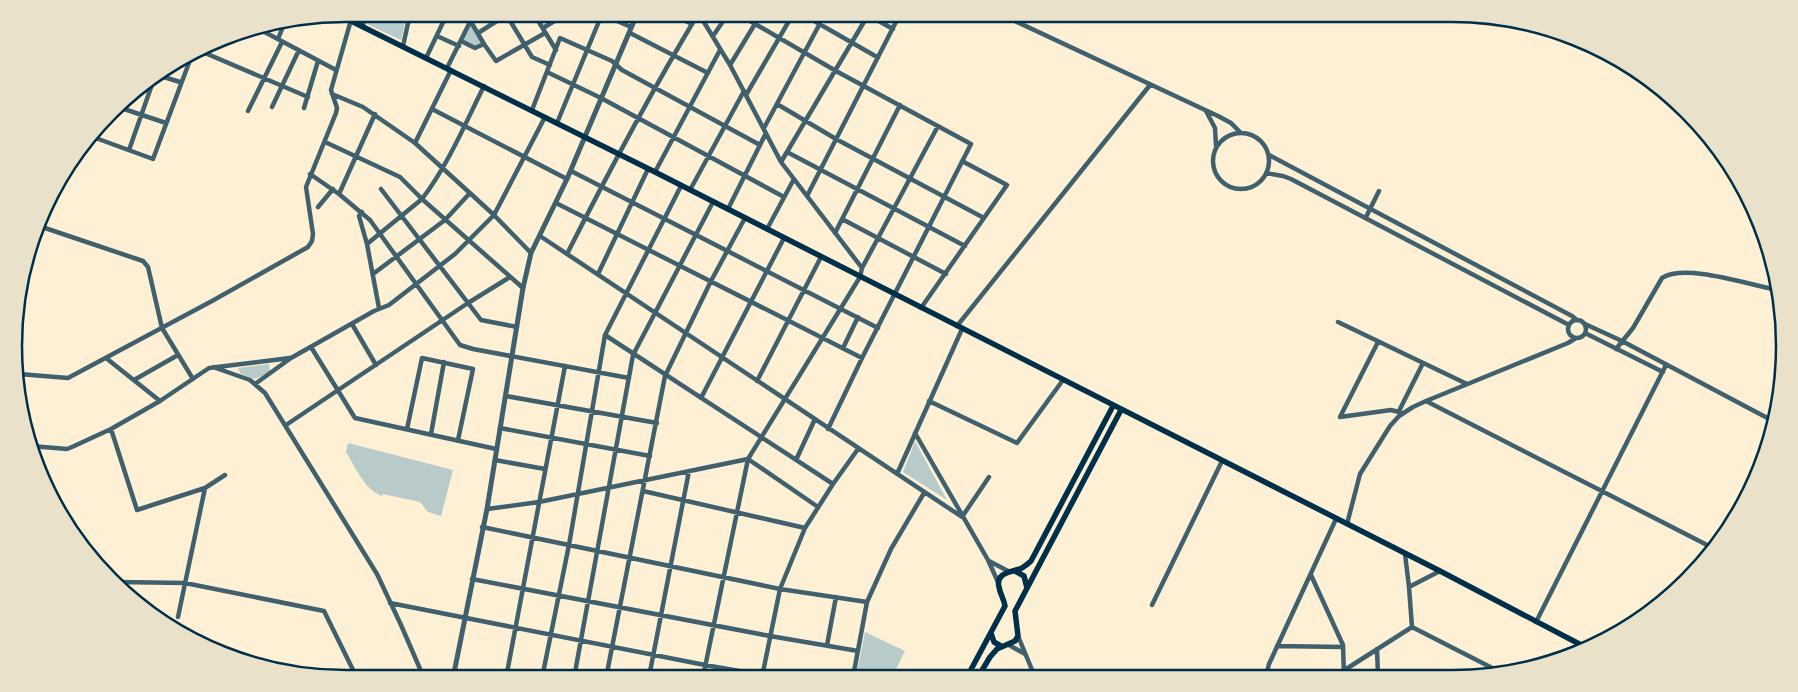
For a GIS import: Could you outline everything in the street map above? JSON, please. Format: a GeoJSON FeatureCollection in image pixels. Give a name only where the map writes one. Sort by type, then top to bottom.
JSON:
{"type":"FeatureCollection","features":[{"type":"Feature","properties":{"kind":"main road"},"geometry":{"type":"LineString","coordinates":[[354,22],[728,209],[1579,644]]}},
{"type":"Feature","properties":{"kind":"main road"},"geometry":{"type":"LineString","coordinates":[[971,670],[1005,606],[998,582],[1008,571],[1027,565],[1032,561],[1113,406]]}},
{"type":"Feature","properties":{"kind":"main road"},"geometry":{"type":"LineString","coordinates":[[991,633],[994,642],[1001,646],[1009,645],[1018,636],[1015,611],[1121,410]]}},
{"type":"Feature","properties":{"kind":"main road"},"geometry":{"type":"LineString","coordinates":[[1015,570],[1024,576],[1027,588]]}},
{"type":"Feature","properties":{"kind":"main road"},"geometry":{"type":"LineString","coordinates":[[982,670],[990,657],[1001,646]]}},
{"type":"Feature","properties":{"kind":"street"},"geometry":{"type":"LineString","coordinates":[[24,374],[68,378],[308,247],[312,241],[313,234],[306,187],[337,111],[332,94],[336,70],[349,22]]}},
{"type":"Feature","properties":{"kind":"street"},"geometry":{"type":"LineString","coordinates":[[363,22],[363,26]]}},
{"type":"Feature","properties":{"kind":"street"},"geometry":{"type":"LineString","coordinates":[[403,46],[408,22]]}},
{"type":"Feature","properties":{"kind":"street"},"geometry":{"type":"LineString","coordinates":[[426,58],[443,22]]}},
{"type":"Feature","properties":{"kind":"street"},"geometry":{"type":"LineString","coordinates":[[415,143],[471,22],[496,60],[524,44],[555,22]]}},
{"type":"Feature","properties":{"kind":"street"},"geometry":{"type":"LineString","coordinates":[[478,33],[495,22]]}},
{"type":"Feature","properties":{"kind":"street"},"geometry":{"type":"LineString","coordinates":[[512,22],[532,57],[550,65]]}},
{"type":"Feature","properties":{"kind":"street"},"geometry":{"type":"LineString","coordinates":[[539,22],[556,50]]}},
{"type":"Feature","properties":{"kind":"street"},"geometry":{"type":"LineString","coordinates":[[557,123],[599,22]]}},
{"type":"Feature","properties":{"kind":"street"},"geometry":{"type":"LineString","coordinates":[[616,22],[708,73]]}},
{"type":"Feature","properties":{"kind":"street"},"geometry":{"type":"LineString","coordinates":[[455,670],[487,509],[523,288],[531,253],[571,171],[634,22]]}},
{"type":"Feature","properties":{"kind":"street"},"geometry":{"type":"LineString","coordinates":[[567,254],[600,187],[692,24],[688,22]]}},
{"type":"Feature","properties":{"kind":"street"},"geometry":{"type":"LineString","coordinates":[[704,22],[730,65],[781,162],[862,268]]}},
{"type":"Feature","properties":{"kind":"street"},"geometry":{"type":"LineString","coordinates":[[713,36],[723,22]]}},
{"type":"Feature","properties":{"kind":"street"},"geometry":{"type":"LineString","coordinates":[[752,22],[836,71],[971,144],[828,429]]}},
{"type":"Feature","properties":{"kind":"street"},"geometry":{"type":"LineString","coordinates":[[690,190],[724,126],[789,22]]}},
{"type":"Feature","properties":{"kind":"street"},"geometry":{"type":"LineString","coordinates":[[816,22],[877,57]]}},
{"type":"Feature","properties":{"kind":"street"},"geometry":{"type":"LineString","coordinates":[[781,162],[836,71],[863,22]]}},
{"type":"Feature","properties":{"kind":"street"},"geometry":{"type":"LineString","coordinates":[[880,22],[892,29]]}},
{"type":"Feature","properties":{"kind":"street"},"geometry":{"type":"LineString","coordinates":[[807,196],[896,22]]}},
{"type":"Feature","properties":{"kind":"street"},"geometry":{"type":"LineString","coordinates":[[1017,22],[1205,110],[1231,123],[1240,132]]}},
{"type":"Feature","properties":{"kind":"street"},"geometry":{"type":"LineString","coordinates":[[730,65],[755,24]]}},
{"type":"Feature","properties":{"kind":"street"},"geometry":{"type":"LineString","coordinates":[[728,209],[760,145],[777,104],[819,24]]}},
{"type":"Feature","properties":{"kind":"street"},"geometry":{"type":"LineString","coordinates":[[248,111],[280,40],[283,29]]}},
{"type":"Feature","properties":{"kind":"street"},"geometry":{"type":"LineString","coordinates":[[266,33],[336,70]]}},
{"type":"Feature","properties":{"kind":"street"},"geometry":{"type":"LineString","coordinates":[[437,36],[475,48],[484,44]]}},
{"type":"Feature","properties":{"kind":"street"},"geometry":{"type":"LineString","coordinates":[[532,110],[560,38],[612,61],[622,70],[760,145]]}},
{"type":"Feature","properties":{"kind":"street"},"geometry":{"type":"LineString","coordinates":[[272,107],[298,50]]}},
{"type":"Feature","properties":{"kind":"street"},"geometry":{"type":"LineString","coordinates":[[655,172],[720,50]]}},
{"type":"Feature","properties":{"kind":"street"},"geometry":{"type":"LineString","coordinates":[[207,54],[308,97]]}},
{"type":"Feature","properties":{"kind":"street"},"geometry":{"type":"LineString","coordinates":[[304,108],[318,61]]}},
{"type":"Feature","properties":{"kind":"street"},"geometry":{"type":"LineString","coordinates":[[98,139],[153,159],[188,64]]}},
{"type":"Feature","properties":{"kind":"street"},"geometry":{"type":"LineString","coordinates":[[547,72],[639,118],[784,197]]}},
{"type":"Feature","properties":{"kind":"street"},"geometry":{"type":"LineString","coordinates":[[164,78],[180,82]]}},
{"type":"Feature","properties":{"kind":"street"},"geometry":{"type":"LineString","coordinates":[[897,474],[960,328],[1150,85]]}},
{"type":"Feature","properties":{"kind":"street"},"geometry":{"type":"LineString","coordinates":[[367,244],[422,199],[443,167],[484,86]]}},
{"type":"Feature","properties":{"kind":"street"},"geometry":{"type":"LineString","coordinates":[[129,150],[152,87]]}},
{"type":"Feature","properties":{"kind":"street"},"geometry":{"type":"LineString","coordinates":[[332,94],[358,104],[375,114],[415,143],[494,215],[531,253]]}},
{"type":"Feature","properties":{"kind":"street"},"geometry":{"type":"LineString","coordinates":[[777,104],[836,139],[984,218]]}},
{"type":"Feature","properties":{"kind":"street"},"geometry":{"type":"LineString","coordinates":[[835,233],[900,105]]}},
{"type":"Feature","properties":{"kind":"street"},"geometry":{"type":"LineString","coordinates":[[432,109],[567,179]]}},
{"type":"Feature","properties":{"kind":"street"},"geometry":{"type":"LineString","coordinates":[[125,110],[166,123]]}},
{"type":"Feature","properties":{"kind":"street"},"geometry":{"type":"LineString","coordinates":[[1205,110],[1215,128],[1216,147]]}},
{"type":"Feature","properties":{"kind":"street"},"geometry":{"type":"LineString","coordinates":[[340,194],[351,174],[356,155],[375,114]]}},
{"type":"Feature","properties":{"kind":"street"},"geometry":{"type":"LineString","coordinates":[[255,384],[291,358],[379,308],[389,305],[455,254],[494,215],[545,117]]}},
{"type":"Feature","properties":{"kind":"street"},"geometry":{"type":"LineString","coordinates":[[704,670],[748,459],[860,277],[862,268],[938,126]]}},
{"type":"Feature","properties":{"kind":"street"},"geometry":{"type":"LineString","coordinates":[[1240,132],[1255,136],[1262,141],[1269,156],[1266,174],[1261,180],[1247,188],[1231,187],[1224,183],[1214,170],[1213,154],[1216,147],[1222,139],[1240,132]]}},
{"type":"Feature","properties":{"kind":"street"},"geometry":{"type":"LineString","coordinates":[[325,142],[400,176],[445,220],[523,288]]}},
{"type":"Feature","properties":{"kind":"street"},"geometry":{"type":"LineString","coordinates":[[787,152],[965,246]]}},
{"type":"Feature","properties":{"kind":"street"},"geometry":{"type":"LineString","coordinates":[[1269,156],[1577,320],[1622,341],[1767,418]]}},
{"type":"Feature","properties":{"kind":"street"},"geometry":{"type":"LineString","coordinates":[[921,308],[1007,185],[962,161]]}},
{"type":"Feature","properties":{"kind":"street"},"geometry":{"type":"LineString","coordinates":[[598,274],[648,169]]}},
{"type":"Feature","properties":{"kind":"street"},"geometry":{"type":"LineString","coordinates":[[571,171],[878,328]]}},
{"type":"Feature","properties":{"kind":"street"},"geometry":{"type":"LineString","coordinates":[[310,174],[340,194],[362,212],[460,345],[629,378]]}},
{"type":"Feature","properties":{"kind":"street"},"geometry":{"type":"LineString","coordinates":[[1266,174],[1291,179],[1569,326]]}},
{"type":"Feature","properties":{"kind":"street"},"geometry":{"type":"LineString","coordinates":[[767,229],[794,179]]}},
{"type":"Feature","properties":{"kind":"street"},"geometry":{"type":"LineString","coordinates":[[544,670],[569,545],[605,335],[681,186]]}},
{"type":"Feature","properties":{"kind":"street"},"geometry":{"type":"LineString","coordinates":[[381,189],[482,320],[517,327]]}},
{"type":"Feature","properties":{"kind":"street"},"geometry":{"type":"LineString","coordinates":[[318,207],[333,190]]}},
{"type":"Feature","properties":{"kind":"street"},"geometry":{"type":"LineString","coordinates":[[1366,217],[1379,191]]}},
{"type":"Feature","properties":{"kind":"street"},"geometry":{"type":"LineString","coordinates":[[373,274],[445,220],[470,193]]}},
{"type":"Feature","properties":{"kind":"street"},"geometry":{"type":"LineString","coordinates":[[575,670],[633,355],[713,202]]}},
{"type":"Feature","properties":{"kind":"street"},"geometry":{"type":"LineString","coordinates":[[556,204],[862,358]]}},
{"type":"Feature","properties":{"kind":"street"},"geometry":{"type":"LineString","coordinates":[[362,212],[359,216],[367,244],[379,308]]}},
{"type":"Feature","properties":{"kind":"street"},"geometry":{"type":"LineString","coordinates":[[608,670],[665,376],[745,218]]}},
{"type":"Feature","properties":{"kind":"street"},"geometry":{"type":"LineString","coordinates":[[842,219],[946,274]]}},
{"type":"Feature","properties":{"kind":"street"},"geometry":{"type":"LineString","coordinates":[[45,228],[143,261],[148,267],[162,328],[193,379]]}},
{"type":"Feature","properties":{"kind":"street"},"geometry":{"type":"LineString","coordinates":[[540,236],[962,517]]}},
{"type":"Feature","properties":{"kind":"street"},"geometry":{"type":"LineString","coordinates":[[701,398],[784,238]]}},
{"type":"Feature","properties":{"kind":"street"},"geometry":{"type":"LineString","coordinates":[[758,381],[822,257]]}},
{"type":"Feature","properties":{"kind":"street"},"geometry":{"type":"LineString","coordinates":[[1616,349],[1636,323],[1662,278],[1669,274],[1682,272],[1701,274],[1770,288]]}},
{"type":"Feature","properties":{"kind":"street"},"geometry":{"type":"LineString","coordinates":[[286,425],[510,277]]}},
{"type":"Feature","properties":{"kind":"street"},"geometry":{"type":"LineString","coordinates":[[842,348],[858,317]]}},
{"type":"Feature","properties":{"kind":"street"},"geometry":{"type":"LineString","coordinates":[[1576,338],[1568,330],[1572,322],[1577,320]]}},
{"type":"Feature","properties":{"kind":"street"},"geometry":{"type":"LineString","coordinates":[[1338,322],[1467,384]]}},
{"type":"Feature","properties":{"kind":"street"},"geometry":{"type":"LineString","coordinates":[[352,324],[376,365]]}},
{"type":"Feature","properties":{"kind":"street"},"geometry":{"type":"LineString","coordinates":[[1378,342],[1340,417],[1391,410],[1401,412],[1582,337],[1585,333],[1585,324]]}},
{"type":"Feature","properties":{"kind":"street"},"geometry":{"type":"LineString","coordinates":[[1585,333],[1663,372]]}},
{"type":"Feature","properties":{"kind":"street"},"geometry":{"type":"LineString","coordinates":[[605,335],[833,484]]}},
{"type":"Feature","properties":{"kind":"street"},"geometry":{"type":"LineString","coordinates":[[1568,343],[1571,335]]}},
{"type":"Feature","properties":{"kind":"street"},"geometry":{"type":"LineString","coordinates":[[311,347],[355,418],[496,449]]}},
{"type":"Feature","properties":{"kind":"street"},"geometry":{"type":"LineString","coordinates":[[134,380],[178,355]]}},
{"type":"Feature","properties":{"kind":"street"},"geometry":{"type":"LineString","coordinates":[[106,358],[160,400]]}},
{"type":"Feature","properties":{"kind":"street"},"geometry":{"type":"LineString","coordinates":[[39,447],[67,449],[111,429],[213,367],[291,358]]}},
{"type":"Feature","properties":{"kind":"street"},"geometry":{"type":"LineString","coordinates":[[407,429],[422,358],[444,362],[472,369],[458,440]]}},
{"type":"Feature","properties":{"kind":"street"},"geometry":{"type":"LineString","coordinates":[[431,434],[444,362]]}},
{"type":"Feature","properties":{"kind":"street"},"geometry":{"type":"LineString","coordinates":[[1347,524],[1360,474],[1401,412],[1423,363]]}},
{"type":"Feature","properties":{"kind":"street"},"geometry":{"type":"LineString","coordinates":[[1536,622],[1666,365]]}},
{"type":"Feature","properties":{"kind":"street"},"geometry":{"type":"LineString","coordinates":[[508,670],[565,366]]}},
{"type":"Feature","properties":{"kind":"street"},"geometry":{"type":"LineString","coordinates":[[213,367],[239,376],[255,384],[265,393],[358,541],[376,574],[420,670]]}},
{"type":"Feature","properties":{"kind":"street"},"geometry":{"type":"LineString","coordinates":[[930,401],[1017,443],[1063,380]]}},
{"type":"Feature","properties":{"kind":"street"},"geometry":{"type":"LineString","coordinates":[[506,396],[657,423]]}},
{"type":"Feature","properties":{"kind":"street"},"geometry":{"type":"LineString","coordinates":[[1426,401],[1707,545]]}},
{"type":"Feature","properties":{"kind":"street"},"geometry":{"type":"LineString","coordinates":[[796,460],[815,419]]}},
{"type":"Feature","properties":{"kind":"street"},"geometry":{"type":"LineString","coordinates":[[500,428],[650,456]]}},
{"type":"Feature","properties":{"kind":"street"},"geometry":{"type":"LineString","coordinates":[[111,429],[137,510],[205,488],[225,475]]}},
{"type":"Feature","properties":{"kind":"street"},"geometry":{"type":"LineString","coordinates":[[915,434],[988,560],[998,582]]}},
{"type":"Feature","properties":{"kind":"street"},"geometry":{"type":"LineString","coordinates":[[764,670],[780,589],[805,528],[858,449]]}},
{"type":"Feature","properties":{"kind":"street"},"geometry":{"type":"LineString","coordinates":[[487,509],[539,502],[748,459],[818,506]]}},
{"type":"Feature","properties":{"kind":"street"},"geometry":{"type":"LineString","coordinates":[[495,460],[545,469]]}},
{"type":"Feature","properties":{"kind":"street"},"geometry":{"type":"LineString","coordinates":[[1152,605],[1222,461]]}},
{"type":"Feature","properties":{"kind":"street"},"geometry":{"type":"LineString","coordinates":[[650,670],[689,471]]}},
{"type":"Feature","properties":{"kind":"street"},"geometry":{"type":"LineString","coordinates":[[962,517],[989,477]]}},
{"type":"Feature","properties":{"kind":"street"},"geometry":{"type":"LineString","coordinates":[[178,617],[205,488]]}},
{"type":"Feature","properties":{"kind":"street"},"geometry":{"type":"LineString","coordinates":[[643,491],[805,528]]}},
{"type":"Feature","properties":{"kind":"street"},"geometry":{"type":"LineString","coordinates":[[854,670],[867,602],[891,549],[924,492]]}},
{"type":"Feature","properties":{"kind":"street"},"geometry":{"type":"LineString","coordinates":[[1268,670],[1277,646],[1336,519]]}},
{"type":"Feature","properties":{"kind":"street"},"geometry":{"type":"LineString","coordinates":[[482,527],[780,589],[867,602]]}},
{"type":"Feature","properties":{"kind":"street"},"geometry":{"type":"LineString","coordinates":[[1405,554],[1410,588],[1412,627]]}},
{"type":"Feature","properties":{"kind":"street"},"geometry":{"type":"LineString","coordinates":[[988,560],[1008,571]]}},
{"type":"Feature","properties":{"kind":"street"},"geometry":{"type":"LineString","coordinates":[[1410,588],[1440,572]]}},
{"type":"Feature","properties":{"kind":"street"},"geometry":{"type":"LineString","coordinates":[[1311,575],[1343,647],[1345,670]]}},
{"type":"Feature","properties":{"kind":"street"},"geometry":{"type":"LineString","coordinates":[[472,579],[858,651]]}},
{"type":"Feature","properties":{"kind":"street"},"geometry":{"type":"LineString","coordinates":[[125,582],[185,583],[324,611],[353,670]]}},
{"type":"Feature","properties":{"kind":"street"},"geometry":{"type":"LineString","coordinates":[[827,646],[836,597]]}},
{"type":"Feature","properties":{"kind":"street"},"geometry":{"type":"LineString","coordinates":[[390,603],[731,670]]}},
{"type":"Feature","properties":{"kind":"street"},"geometry":{"type":"LineString","coordinates":[[1350,670],[1377,649],[1412,627]]}},
{"type":"Feature","properties":{"kind":"street"},"geometry":{"type":"LineString","coordinates":[[1412,627],[1489,667]]}},
{"type":"Feature","properties":{"kind":"street"},"geometry":{"type":"LineString","coordinates":[[1018,636],[1032,670]]}},
{"type":"Feature","properties":{"kind":"street"},"geometry":{"type":"LineString","coordinates":[[1009,645],[1026,655]]}},
{"type":"Feature","properties":{"kind":"street"},"geometry":{"type":"LineString","coordinates":[[1277,646],[1343,647]]}},
{"type":"Feature","properties":{"kind":"street"},"geometry":{"type":"LineString","coordinates":[[1377,649],[1378,670]]}},
{"type":"Feature","properties":{"kind":"shaded area"},"geometry":{"type":"Polygon","coordinates":[[[367,22],[405,22],[401,40],[367,24],[367,22]]]}},
{"type":"Feature","properties":{"kind":"shaded area"},"geometry":{"type":"Polygon","coordinates":[[[471,24],[482,43],[475,47],[463,40],[471,24]]]}},
{"type":"Feature","properties":{"kind":"shaded area"},"geometry":{"type":"Polygon","coordinates":[[[269,364],[270,371],[255,378],[240,373],[238,368],[269,364]]]}},
{"type":"Feature","properties":{"kind":"shaded area"},"geometry":{"type":"Polygon","coordinates":[[[915,441],[947,500],[903,472],[915,441]]]}},
{"type":"Feature","properties":{"kind":"shaded area"},"geometry":{"type":"Polygon","coordinates":[[[348,443],[453,470],[441,516],[428,512],[420,502],[383,494],[382,496],[376,493],[365,483],[346,452],[348,443]]]}},
{"type":"Feature","properties":{"kind":"shaded area"},"geometry":{"type":"Polygon","coordinates":[[[865,632],[905,651],[896,670],[857,670],[865,632]]]}}]}
